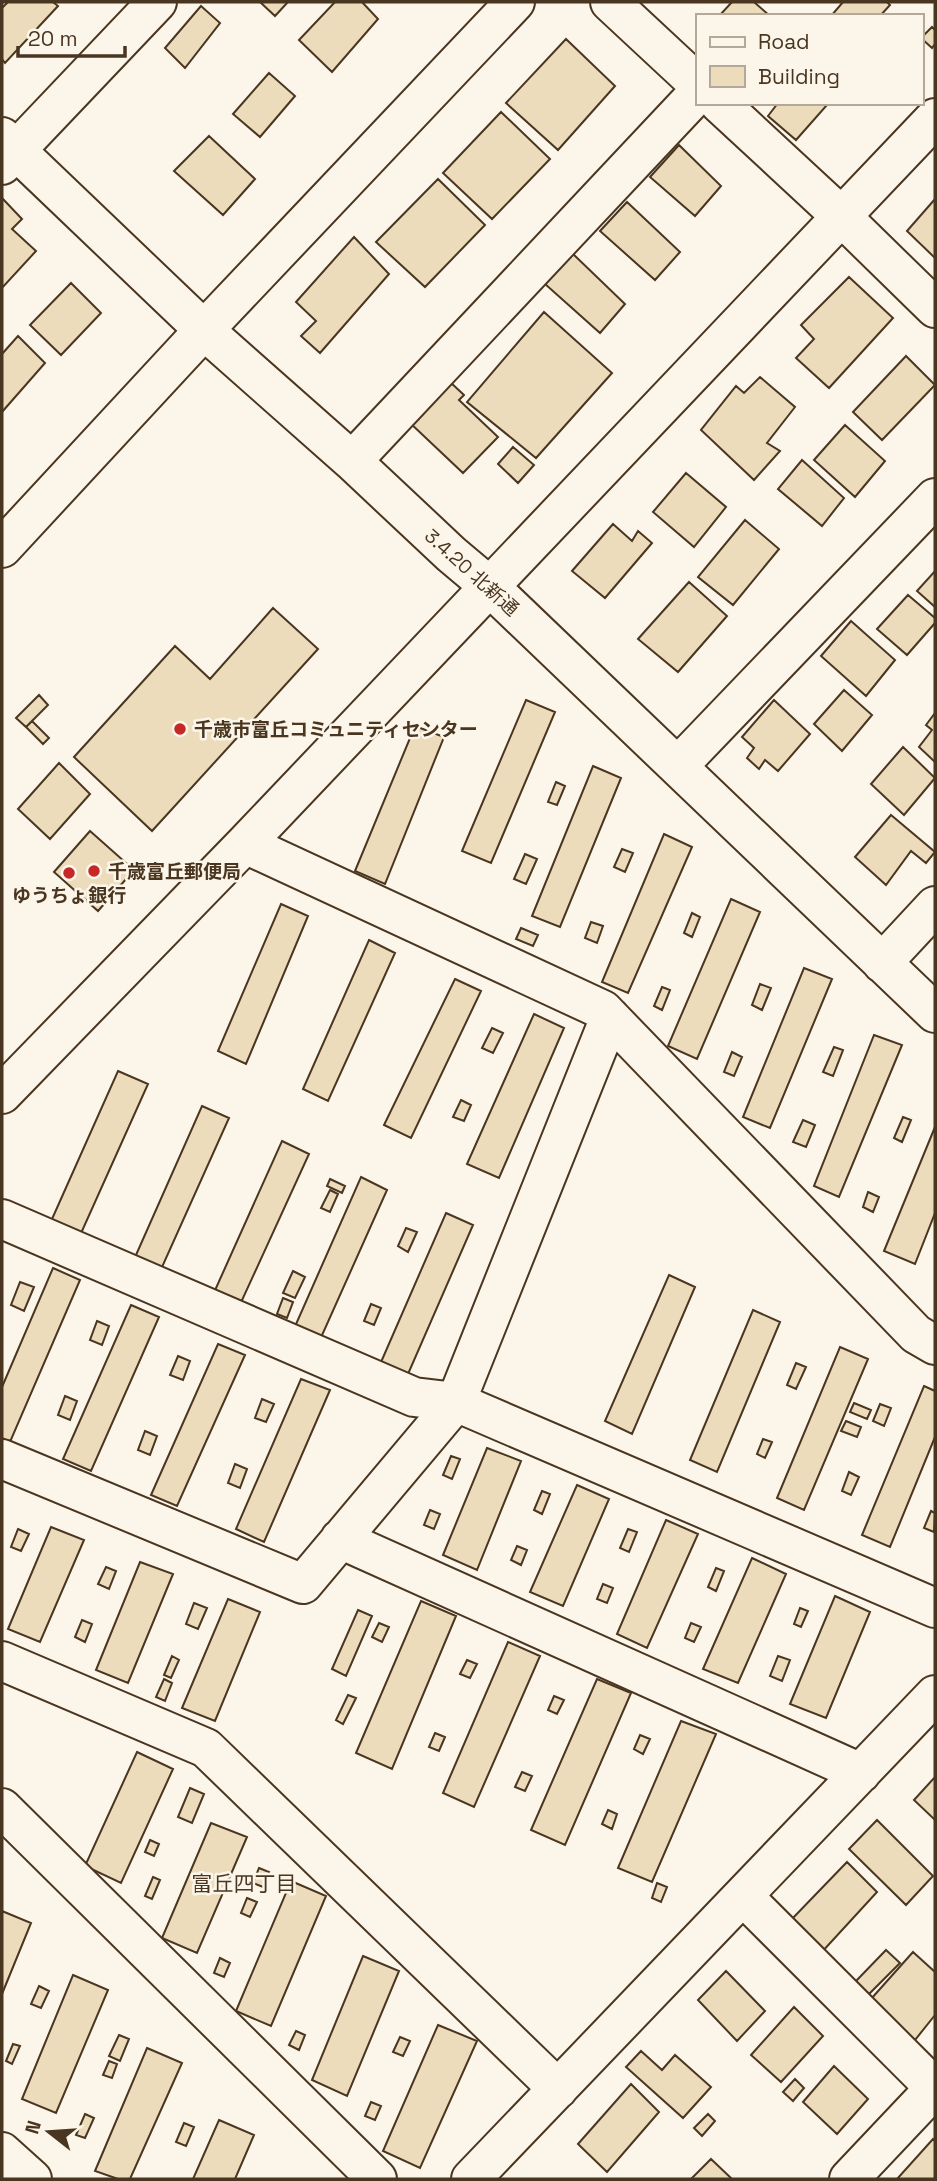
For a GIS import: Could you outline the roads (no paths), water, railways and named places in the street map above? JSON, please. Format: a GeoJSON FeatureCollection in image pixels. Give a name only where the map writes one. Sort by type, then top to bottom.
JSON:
{"type":"FeatureCollection","features":[{"type":"Feature","properties":{"kind":"street"},"geometry":{"type":"LineString","coordinates":[[6,151],[157,2]]}},
{"type":"Feature","properties":{"kind":"street"},"geometry":{"type":"LineString","coordinates":[[2,548],[515,2]]}},
{"type":"Feature","properties":{"kind":"street"},"geometry":{"type":"LineString","coordinates":[[610,2],[696,82]]}},
{"type":"Feature","properties":{"kind":"street"},"geometry":{"type":"LineString","coordinates":[[352,461],[696,95]]}},
{"type":"Feature","properties":{"kind":"street"},"geometry":{"type":"LineString","coordinates":[[721,105],[935,308]]}},
{"type":"Feature","properties":{"kind":"street"},"geometry":{"type":"LineString","coordinates":[[2,1094],[245,844],[935,118]]}},
{"type":"Feature","properties":{"kind":"street","name":"3.4.20 北新通"},"geometry":{"type":"LineString","coordinates":[[6,151],[352,461],[450,554],[489,586],[935,1013]]}},
{"type":"Feature","properties":{"kind":"street"},"geometry":{"type":"LineString","coordinates":[[678,766],[935,498]]}},
{"type":"Feature","properties":{"kind":"street"},"geometry":{"type":"LineString","coordinates":[[245,844],[603,1010],[916,1334],[935,1345]]}},
{"type":"Feature","properties":{"kind":"street"},"geometry":{"type":"LineString","coordinates":[[882,963],[935,906]]}},
{"type":"Feature","properties":{"kind":"street"},"geometry":{"type":"LineString","coordinates":[[2,1459],[303,1584],[456,1402],[610,1017]]}},
{"type":"Feature","properties":{"kind":"street"},"geometry":{"type":"LineString","coordinates":[[2,1219],[414,1397],[456,1402],[935,1608]]}},
{"type":"Feature","properties":{"kind":"street"},"geometry":{"type":"LineString","coordinates":[[340,1539],[861,1773]]}},
{"type":"Feature","properties":{"kind":"street"},"geometry":{"type":"LineString","coordinates":[[2,1661],[206,1748],[558,2089]]}},
{"type":"Feature","properties":{"kind":"street"},"geometry":{"type":"LineString","coordinates":[[471,2179],[935,1695]]}},
{"type":"Feature","properties":{"kind":"street"},"geometry":{"type":"LineString","coordinates":[[2,1808],[377,2179]]}},
{"type":"Feature","properties":{"kind":"street"},"geometry":{"type":"LineString","coordinates":[[743,1896],[935,2088],[849,2179]]}},
{"type":"Feature","properties":{"kind":"street"},"geometry":{"type":"LineString","coordinates":[[2,2152],[32,2179]]}},
{"type":"Feature","properties":{"kind":"place","name":"千歳市富丘コミュニティセンター"},"geometry":{"type":"Point","coordinates":[180,729]}},
{"type":"Feature","properties":{"kind":"place","name":"千歳富丘郵便局"},"geometry":{"type":"Point","coordinates":[94,871]}},
{"type":"Feature","properties":{"kind":"place","name":"ゆうちょ銀行"},"geometry":{"type":"Point","coordinates":[69,873]}},
{"type":"Feature","properties":{"kind":"district","name":"富丘四丁目"},"geometry":{"type":"Point","coordinates":[244,1884]}}]}
